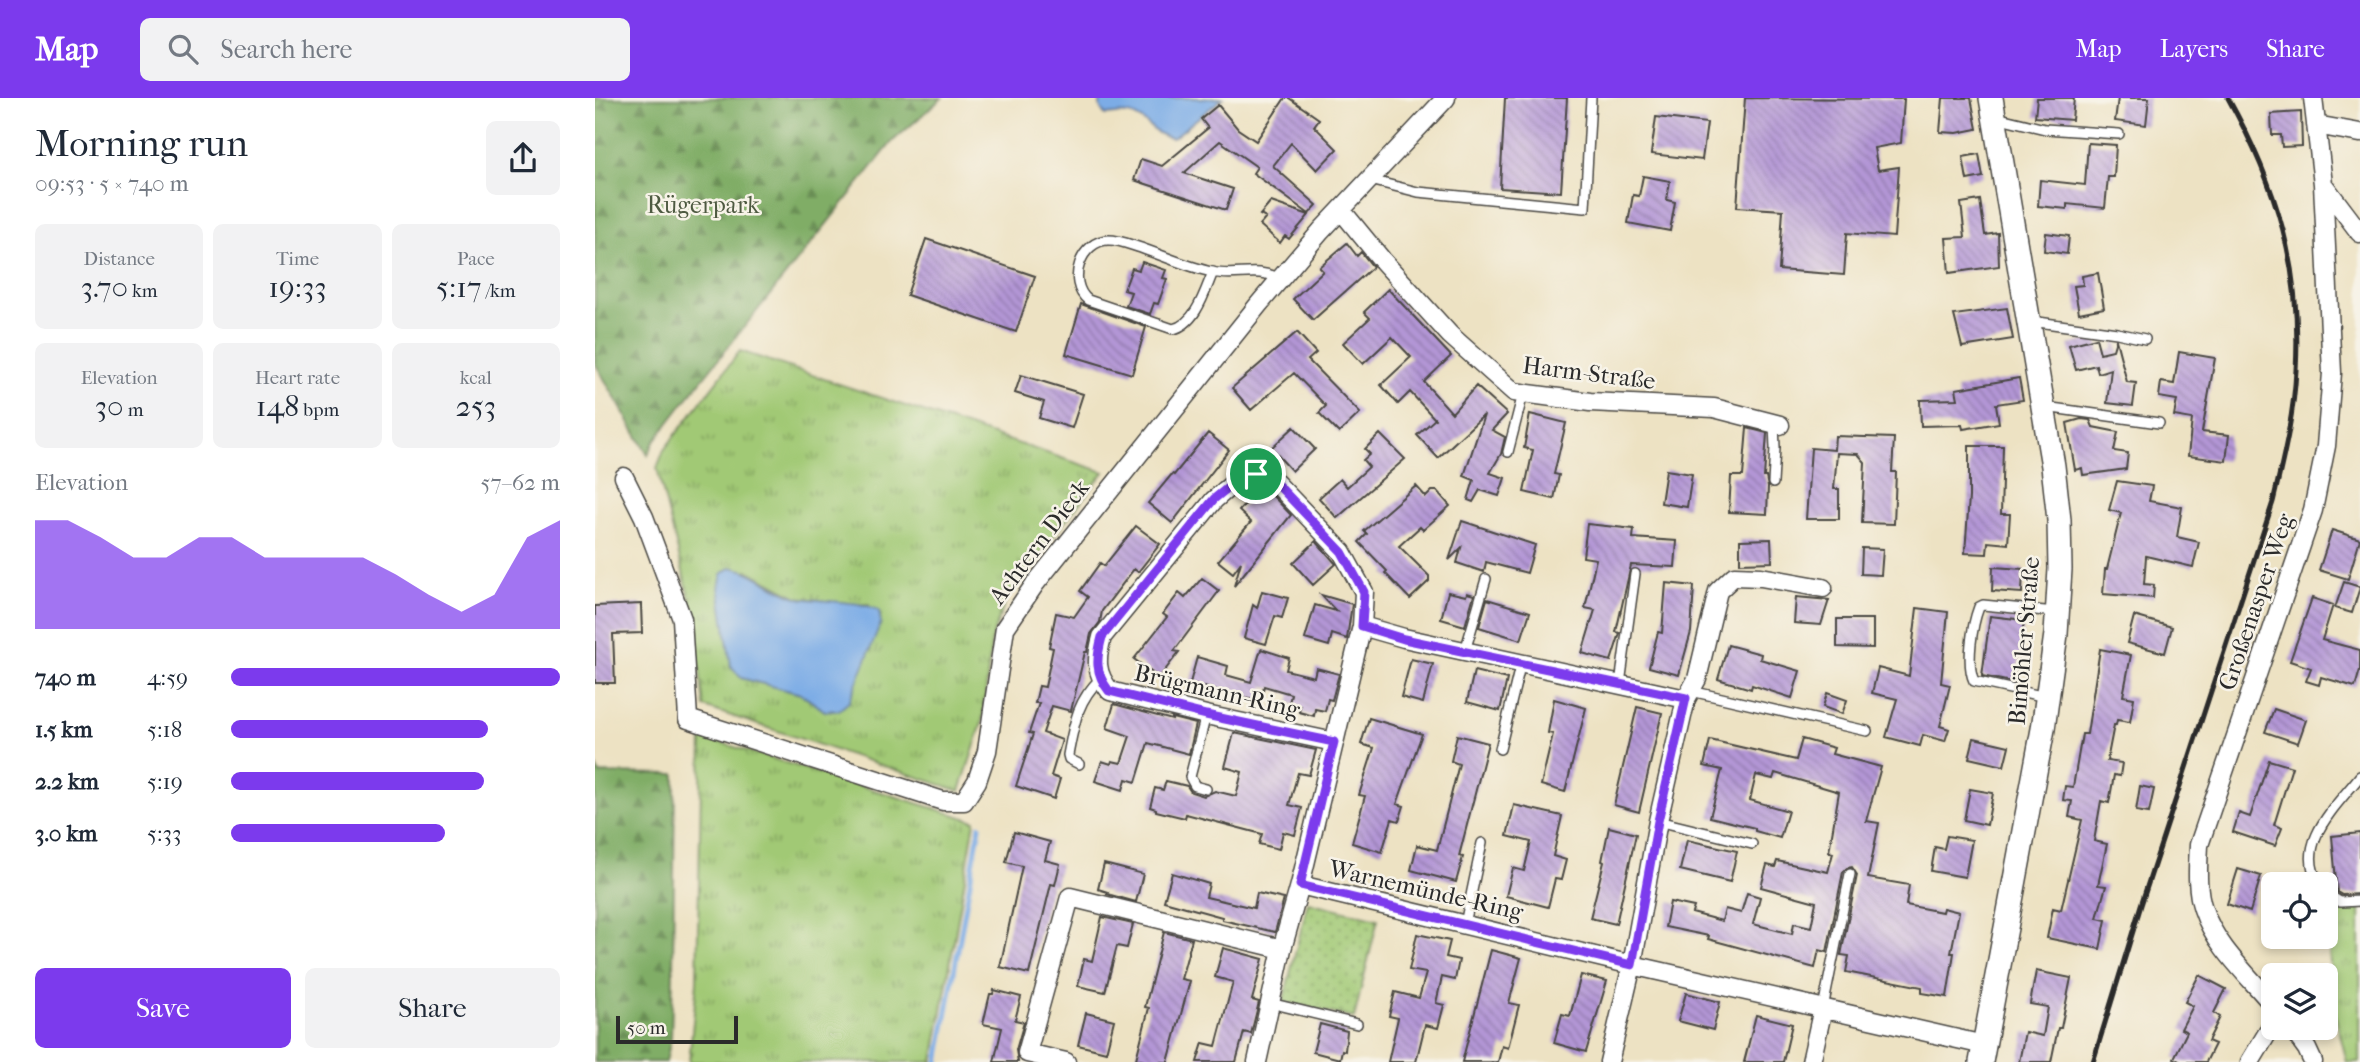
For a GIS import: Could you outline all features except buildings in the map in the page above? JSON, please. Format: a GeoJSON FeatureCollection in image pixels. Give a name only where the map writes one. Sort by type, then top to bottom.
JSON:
{"type":"FeatureCollection","features":[{"type":"Feature","properties":{"kind":"street","name":"Achtern Dieck"},"geometry":{"type":"LineString","coordinates":[[624,477],[644,517],[683,619],[688,719],[943,801],[964,801],[977,781],[986,751],[1005,628],[1035,584],[1281,279],[1341,210],[1446,98]]}},
{"type":"Feature","properties":{"kind":"street","name":"Großenasper Weg"},"geometry":{"type":"LineString","coordinates":[[2261,991],[2214,934],[2202,908],[2197,878],[2199,845],[2313,510],[2326,446],[2332,373],[2323,184],[2312,98]]}},
{"type":"Feature","properties":{"kind":"street","name":"Bimöhler Straße"},"geometry":{"type":"LineString","coordinates":[[1983,1053],[2048,697],[2060,569],[2059,520],[2043,407],[1993,107]]}},
{"type":"Feature","properties":{"kind":"street"},"geometry":{"type":"LineString","coordinates":[[2316,125],[2360,133]]}},
{"type":"Feature","properties":{"kind":"street"},"geometry":{"type":"LineString","coordinates":[[2323,184],[2360,233]]}},
{"type":"Feature","properties":{"kind":"street","name":"Harm-Straße"},"geometry":{"type":"LineString","coordinates":[[1341,210],[1450,335],[1514,392],[1590,402],[1714,408],[1777,424]]}},
{"type":"Feature","properties":{"kind":"street","name":"Brügmann-Ring"},"geometry":{"type":"LineString","coordinates":[[1334,742],[1109,691],[1100,679],[1096,658],[1102,637],[1214,499],[1236,481],[1256,474],[1276,483],[1342,552],[1364,592],[1362,626]]}},
{"type":"Feature","properties":{"kind":"street"},"geometry":{"type":"LineString","coordinates":[[1609,1062],[1632,965],[1658,821],[1688,695],[1697,679],[1717,591],[1734,576],[1823,588]]}},
{"type":"Feature","properties":{"kind":"street"},"geometry":{"type":"LineString","coordinates":[[1362,626],[1404,639],[1620,684],[1688,695]]}},
{"type":"Feature","properties":{"kind":"street","name":"Warnemünde-Ring"},"geometry":{"type":"LineString","coordinates":[[1362,626],[1300,885],[1822,1008],[1983,1053]]}},
{"type":"Feature","properties":{"kind":"street"},"geometry":{"type":"LineString","coordinates":[[1257,1062],[1282,949],[1300,885]]}},
{"type":"Feature","properties":{"kind":"street"},"geometry":{"type":"LineString","coordinates":[[1066,1062],[1027,1053],[1070,897],[1282,949]]}},
{"type":"Feature","properties":{"kind":"street"},"geometry":{"type":"LineString","coordinates":[[1811,1062],[1822,1008]]}},
{"type":"Feature","properties":{"kind":"street"},"geometry":{"type":"LineString","coordinates":[[2250,1062],[2263,1040]]}},
{"type":"Feature","properties":{"kind":"street"},"geometry":{"type":"LineString","coordinates":[[2300,1040],[2313,1062]]}},
{"type":"Feature","properties":{"kind":"lane"},"geometry":{"type":"LineString","coordinates":[[1369,180],[1418,192],[1585,208],[1591,98]]}},
{"type":"Feature","properties":{"kind":"lane"},"geometry":{"type":"LineString","coordinates":[[1993,107],[2045,129],[2119,134]]}},
{"type":"Feature","properties":{"kind":"lane"},"geometry":{"type":"LineString","coordinates":[[1213,272],[1192,316],[1180,328],[1173,329],[1088,300],[1077,286],[1084,254],[1090,247],[1109,240],[1213,272],[1225,274],[1259,271],[1281,279]]}},
{"type":"Feature","properties":{"kind":"lane"},"geometry":{"type":"LineString","coordinates":[[2030,321],[2145,339]]}},
{"type":"Feature","properties":{"kind":"lane"},"geometry":{"type":"LineString","coordinates":[[1509,452],[1523,394]]}},
{"type":"Feature","properties":{"kind":"lane"},"geometry":{"type":"LineString","coordinates":[[2043,407],[2159,423]]}},
{"type":"Feature","properties":{"kind":"lane"},"geometry":{"type":"LineString","coordinates":[[1773,483],[1777,424]]}},
{"type":"Feature","properties":{"kind":"lane"},"geometry":{"type":"LineString","coordinates":[[1620,684],[1635,574]]}},
{"type":"Feature","properties":{"kind":"lane"},"geometry":{"type":"LineString","coordinates":[[1465,651],[1486,579]]}},
{"type":"Feature","properties":{"kind":"lane"},"geometry":{"type":"LineString","coordinates":[[2048,697],[1974,681],[1969,668],[1975,618],[1979,607],[1983,605],[2057,612]]}},
{"type":"Feature","properties":{"kind":"lane"},"geometry":{"type":"LineString","coordinates":[[1500,748],[1521,662]]}},
{"type":"Feature","properties":{"kind":"lane"},"geometry":{"type":"LineString","coordinates":[[1079,764],[1069,759],[1068,755],[1076,717],[1085,693],[1100,679]]}},
{"type":"Feature","properties":{"kind":"lane"},"geometry":{"type":"LineString","coordinates":[[1688,695],[1867,731]]}},
{"type":"Feature","properties":{"kind":"lane"},"geometry":{"type":"LineString","coordinates":[[1206,715],[1189,777],[1195,786],[1206,789]]}},
{"type":"Feature","properties":{"kind":"lane"},"geometry":{"type":"LineString","coordinates":[[2314,872],[2311,853],[2315,834],[2360,776]]}},
{"type":"Feature","properties":{"kind":"lane"},"geometry":{"type":"LineString","coordinates":[[1658,821],[1752,844]]}},
{"type":"Feature","properties":{"kind":"lane"},"geometry":{"type":"LineString","coordinates":[[1465,924],[1482,843]]}},
{"type":"Feature","properties":{"kind":"lane"},"geometry":{"type":"LineString","coordinates":[[1822,1008],[1850,874]]}},
{"type":"Feature","properties":{"kind":"lane"},"geometry":{"type":"LineString","coordinates":[[2338,901],[2360,901]]}},
{"type":"Feature","properties":{"kind":"lane"},"geometry":{"type":"LineString","coordinates":[[1270,1003],[1357,1024]]}},
{"type":"Feature","properties":{"kind":"green space","name":"Rügerpark"},"geometry":{"type":"Polygon","coordinates":[[[595,98],[942,98],[893,141],[693,391],[654,442],[648,455],[595,363],[595,98]]]}},
{"type":"Feature","properties":{"kind":"green space"},"geometry":{"type":"Polygon","coordinates":[[[740,351],[1104,472],[1008,595],[992,637],[982,723],[960,791],[704,707],[694,616],[657,468],[664,450],[740,351]],[[747,570],[741,678],[801,694],[825,711],[869,604],[853,605],[797,597],[747,570]]]}},
{"type":"Feature","properties":{"kind":"green space"},"geometry":{"type":"Polygon","coordinates":[[[702,737],[975,821],[933,1062],[689,1062],[697,982],[702,737]]]}},
{"type":"Feature","properties":{"kind":"green space"},"geometry":{"type":"Polygon","coordinates":[[[595,765],[599,773],[675,774],[671,1038],[666,1062],[595,1062],[595,765]]]}},
{"type":"Feature","properties":{"kind":"green space"},"geometry":{"type":"Polygon","coordinates":[[[1308,902],[1378,919],[1354,1018],[1283,1002],[1308,902]]]}},
{"type":"Feature","properties":{"kind":"green space"},"geometry":{"type":"Polygon","coordinates":[[[2360,909],[2360,1062],[2347,1062],[2338,1026],[2338,963],[2330,963],[2329,949],[2338,949],[2338,911],[2360,909]]]}},
{"type":"Feature","properties":{"kind":"water"},"geometry":{"type":"Polygon","coordinates":[[[1100,98],[1223,98],[1173,138],[1160,134],[1135,116],[1122,113],[1105,115],[1100,107],[1100,98]]]}},
{"type":"Feature","properties":{"kind":"water"},"geometry":{"type":"Polygon","coordinates":[[[731,567],[750,573],[783,592],[800,598],[853,603],[879,611],[881,623],[849,702],[839,710],[825,711],[801,694],[741,678],[731,666],[719,587],[722,574],[731,567]]]}},
{"type":"Feature","properties":{"kind":"waterway"},"geometry":{"type":"LineString","coordinates":[[938,1062],[980,826]]}},
{"type":"Feature","properties":{"kind":"railway"},"geometry":{"type":"LineString","coordinates":[[2093,1062],[2141,905],[2273,502],[2293,404],[2297,333],[2295,297],[2283,229],[2260,163],[2228,98]]}},
{"type":"Feature","properties":{"kind":"route"},"geometry":{"type":"LineString","coordinates":[[1256,474],[1276,483],[1342,552],[1364,592],[1362,626],[1404,639],[1686,698],[1658,821],[1632,965],[1300,885],[1334,742],[1161,705],[1109,691],[1100,679],[1096,658],[1102,637],[1214,499],[1236,481],[1256,474]]}}]}
